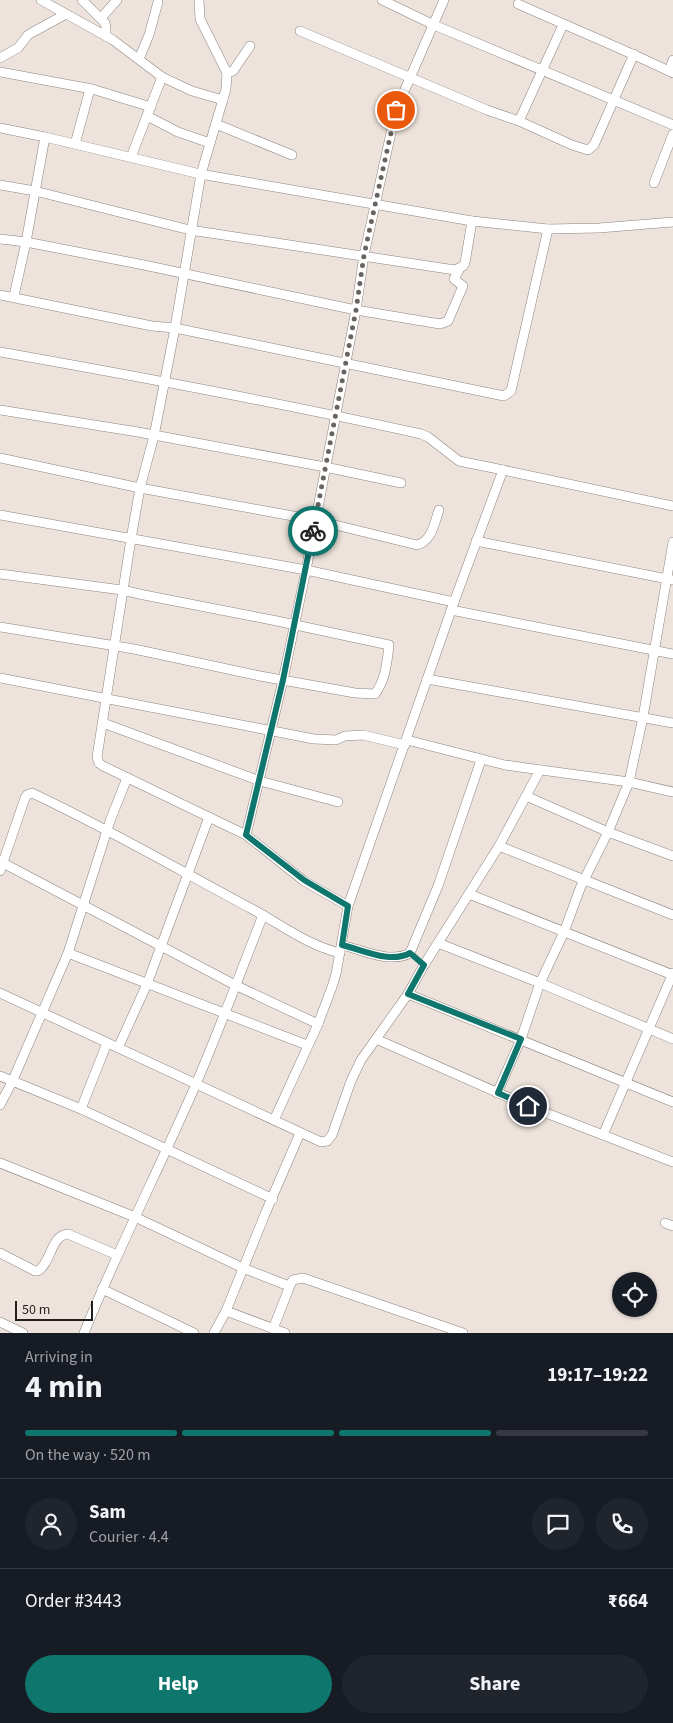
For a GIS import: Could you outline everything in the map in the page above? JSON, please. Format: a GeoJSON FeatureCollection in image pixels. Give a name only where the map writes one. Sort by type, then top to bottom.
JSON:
{"type":"FeatureCollection","features":[{"type":"Feature","properties":{"kind":"street"},"geometry":{"type":"LineString","coordinates":[[41,0],[133,53],[162,77],[192,91],[223,100]]}},
{"type":"Feature","properties":{"kind":"street"},"geometry":{"type":"LineString","coordinates":[[82,0],[101,18],[106,27],[106,36]]}},
{"type":"Feature","properties":{"kind":"street"},"geometry":{"type":"LineString","coordinates":[[101,18],[117,0]]}},
{"type":"Feature","properties":{"kind":"street"},"geometry":{"type":"LineString","coordinates":[[199,0],[199,13],[202,24],[227,74],[226,89],[201,174],[175,328],[154,436],[140,488],[122,590],[98,760],[103,766],[246,835],[304,880],[348,906]]}},
{"type":"Feature","properties":{"kind":"street"},"geometry":{"type":"LineString","coordinates":[[382,0],[434,25],[673,125]]}},
{"type":"Feature","properties":{"kind":"street"},"geometry":{"type":"LineString","coordinates":[[246,835],[295,626],[356,310],[364,255],[396,110],[444,0]]}},
{"type":"Feature","properties":{"kind":"street"},"geometry":{"type":"LineString","coordinates":[[508,0],[519,2],[563,25],[634,54],[671,72],[673,60]]}},
{"type":"Feature","properties":{"kind":"street"},"geometry":{"type":"LineString","coordinates":[[139,59],[149,35],[158,2]]}},
{"type":"Feature","properties":{"kind":"street"},"geometry":{"type":"LineString","coordinates":[[0,58],[18,48],[28,35],[66,14]]}},
{"type":"Feature","properties":{"kind":"street"},"geometry":{"type":"LineString","coordinates":[[518,120],[543,71],[563,25]]}},
{"type":"Feature","properties":{"kind":"street"},"geometry":{"type":"LineString","coordinates":[[300,30],[487,110],[518,120],[572,145],[588,150],[591,148]]}},
{"type":"Feature","properties":{"kind":"street"},"geometry":{"type":"LineString","coordinates":[[227,74],[233,71],[250,46]]}},
{"type":"Feature","properties":{"kind":"street"},"geometry":{"type":"LineString","coordinates":[[582,157],[591,148],[602,128],[634,54]]}},
{"type":"Feature","properties":{"kind":"street"},"geometry":{"type":"LineString","coordinates":[[0,72],[90,89],[151,107]]}},
{"type":"Feature","properties":{"kind":"street"},"geometry":{"type":"LineString","coordinates":[[131,158],[162,77]]}},
{"type":"Feature","properties":{"kind":"street"},"geometry":{"type":"LineString","coordinates":[[75,144],[90,89]]}},
{"type":"Feature","properties":{"kind":"street"},"geometry":{"type":"LineString","coordinates":[[147,116],[192,137],[210,143]]}},
{"type":"Feature","properties":{"kind":"street"},"geometry":{"type":"LineString","coordinates":[[216,124],[292,155]]}},
{"type":"Feature","properties":{"kind":"street"},"geometry":{"type":"LineString","coordinates":[[0,128],[201,174],[472,221],[548,229],[599,228],[673,222]]}},
{"type":"Feature","properties":{"kind":"street"},"geometry":{"type":"LineString","coordinates":[[654,182],[673,134]]}},
{"type":"Feature","properties":{"kind":"street"},"geometry":{"type":"LineString","coordinates":[[14,296],[45,137]]}},
{"type":"Feature","properties":{"kind":"street"},"geometry":{"type":"LineString","coordinates":[[0,185],[35,191],[192,230],[455,270],[460,268]]}},
{"type":"Feature","properties":{"kind":"street"},"geometry":{"type":"LineString","coordinates":[[0,239],[26,242],[356,310],[440,324],[445,323],[449,318],[463,286],[454,279],[467,258],[472,221]]}},
{"type":"Feature","properties":{"kind":"street"},"geometry":{"type":"LineString","coordinates":[[0,295],[14,296],[152,326],[175,328],[507,396],[511,391],[548,229]]}},
{"type":"Feature","properties":{"kind":"street"},"geometry":{"type":"LineString","coordinates":[[0,352],[335,415],[421,434],[428,437],[458,461],[673,506]]}},
{"type":"Feature","properties":{"kind":"street"},"geometry":{"type":"LineString","coordinates":[[0,410],[325,466],[401,483]]}},
{"type":"Feature","properties":{"kind":"street"},"geometry":{"type":"LineString","coordinates":[[0,458],[140,488],[315,520],[416,545],[424,543],[429,537],[439,510]]}},
{"type":"Feature","properties":{"kind":"street"},"geometry":{"type":"LineString","coordinates":[[274,1120],[318,1024],[334,980],[348,906],[452,606],[503,470]]}},
{"type":"Feature","properties":{"kind":"street"},"geometry":{"type":"LineString","coordinates":[[0,515],[306,570],[452,606],[673,654]]}},
{"type":"Feature","properties":{"kind":"street"},"geometry":{"type":"LineString","coordinates":[[476,541],[670,579]]}},
{"type":"Feature","properties":{"kind":"street"},"geometry":{"type":"LineString","coordinates":[[498,1093],[521,1039],[540,983],[629,782],[643,717],[653,650],[670,579],[673,542]]}},
{"type":"Feature","properties":{"kind":"street"},"geometry":{"type":"LineString","coordinates":[[0,574],[122,590],[389,645],[384,680],[375,694],[355,693],[114,645],[0,627]]}},
{"type":"Feature","properties":{"kind":"street"},"geometry":{"type":"LineString","coordinates":[[0,678],[314,739],[336,740],[345,736],[362,735],[406,742],[481,760],[629,782],[673,792]]}},
{"type":"Feature","properties":{"kind":"street"},"geometry":{"type":"LineString","coordinates":[[427,679],[673,723]]}},
{"type":"Feature","properties":{"kind":"street"},"geometry":{"type":"LineString","coordinates":[[102,723],[260,780],[338,802]]}},
{"type":"Feature","properties":{"kind":"street"},"geometry":{"type":"LineString","coordinates":[[318,1024],[235,985],[84,904],[1,867],[25,798],[30,793],[108,830],[263,914],[311,944],[390,958],[410,953],[438,886],[481,760]]}},
{"type":"Feature","properties":{"kind":"street"},"geometry":{"type":"LineString","coordinates":[[0,993],[300,1133],[321,1142],[328,1141],[361,1060],[408,994],[424,965],[499,846],[540,770]]}},
{"type":"Feature","properties":{"kind":"street"},"geometry":{"type":"LineString","coordinates":[[0,1105],[68,954],[127,778]]}},
{"type":"Feature","properties":{"kind":"street"},"geometry":{"type":"LineString","coordinates":[[526,796],[608,832],[673,856]]}},
{"type":"Feature","properties":{"kind":"street"},"geometry":{"type":"LineString","coordinates":[[118,1048],[147,984],[209,817]]}},
{"type":"Feature","properties":{"kind":"street"},"geometry":{"type":"LineString","coordinates":[[499,846],[673,915]]}},
{"type":"Feature","properties":{"kind":"street"},"geometry":{"type":"LineString","coordinates":[[469,894],[673,974],[603,1135]]}},
{"type":"Feature","properties":{"kind":"street"},"geometry":{"type":"LineString","coordinates":[[84,1333],[102,1289],[196,1084],[226,1013],[263,914]]}},
{"type":"Feature","properties":{"kind":"street"},"geometry":{"type":"LineString","coordinates":[[438,943],[540,983],[673,1039]]}},
{"type":"Feature","properties":{"kind":"street"},"geometry":{"type":"LineString","coordinates":[[410,953],[424,965]]}},
{"type":"Feature","properties":{"kind":"street"},"geometry":{"type":"LineString","coordinates":[[68,954],[307,1045]]}},
{"type":"Feature","properties":{"kind":"street"},"geometry":{"type":"LineString","coordinates":[[408,994],[673,1102]]}},
{"type":"Feature","properties":{"kind":"street"},"geometry":{"type":"LineString","coordinates":[[376,1039],[498,1093],[673,1162]]}},
{"type":"Feature","properties":{"kind":"street"},"geometry":{"type":"LineString","coordinates":[[81,1109],[107,1044]]}},
{"type":"Feature","properties":{"kind":"street"},"geometry":{"type":"LineString","coordinates":[[0,1076],[81,1109],[273,1199]]}},
{"type":"Feature","properties":{"kind":"street"},"geometry":{"type":"LineString","coordinates":[[214,1333],[226,1311],[264,1214],[273,1199],[300,1133]]}},
{"type":"Feature","properties":{"kind":"street"},"geometry":{"type":"LineString","coordinates":[[0,1163],[135,1218],[243,1268],[289,1286]]}},
{"type":"Feature","properties":{"kind":"street"},"geometry":{"type":"LineString","coordinates":[[0,1253],[38,1271],[45,1264],[58,1239],[64,1234],[68,1234],[117,1256]]}},
{"type":"Feature","properties":{"kind":"street"},"geometry":{"type":"LineString","coordinates":[[273,1329],[289,1286],[293,1280],[307,1278],[464,1333]]}},
{"type":"Feature","properties":{"kind":"street"},"geometry":{"type":"LineString","coordinates":[[102,1289],[194,1333]]}},
{"type":"Feature","properties":{"kind":"street"},"geometry":{"type":"LineString","coordinates":[[226,1311],[285,1333]]}},
{"type":"Feature","properties":{"kind":"street"},"geometry":{"type":"LineString","coordinates":[[0,1322],[23,1333]]}},
{"type":"Feature","properties":{"kind":"way so far"},"geometry":{"type":"LineString","coordinates":[[313,531],[356,310],[364,255],[396,110]]}},
{"type":"Feature","properties":{"kind":"route"},"geometry":{"type":"LineString","coordinates":[[313,531],[283,680],[246,835],[304,880],[348,906],[342,945],[390,958],[410,953],[424,965],[408,994],[521,1039],[498,1093],[528,1106]]}}]}
